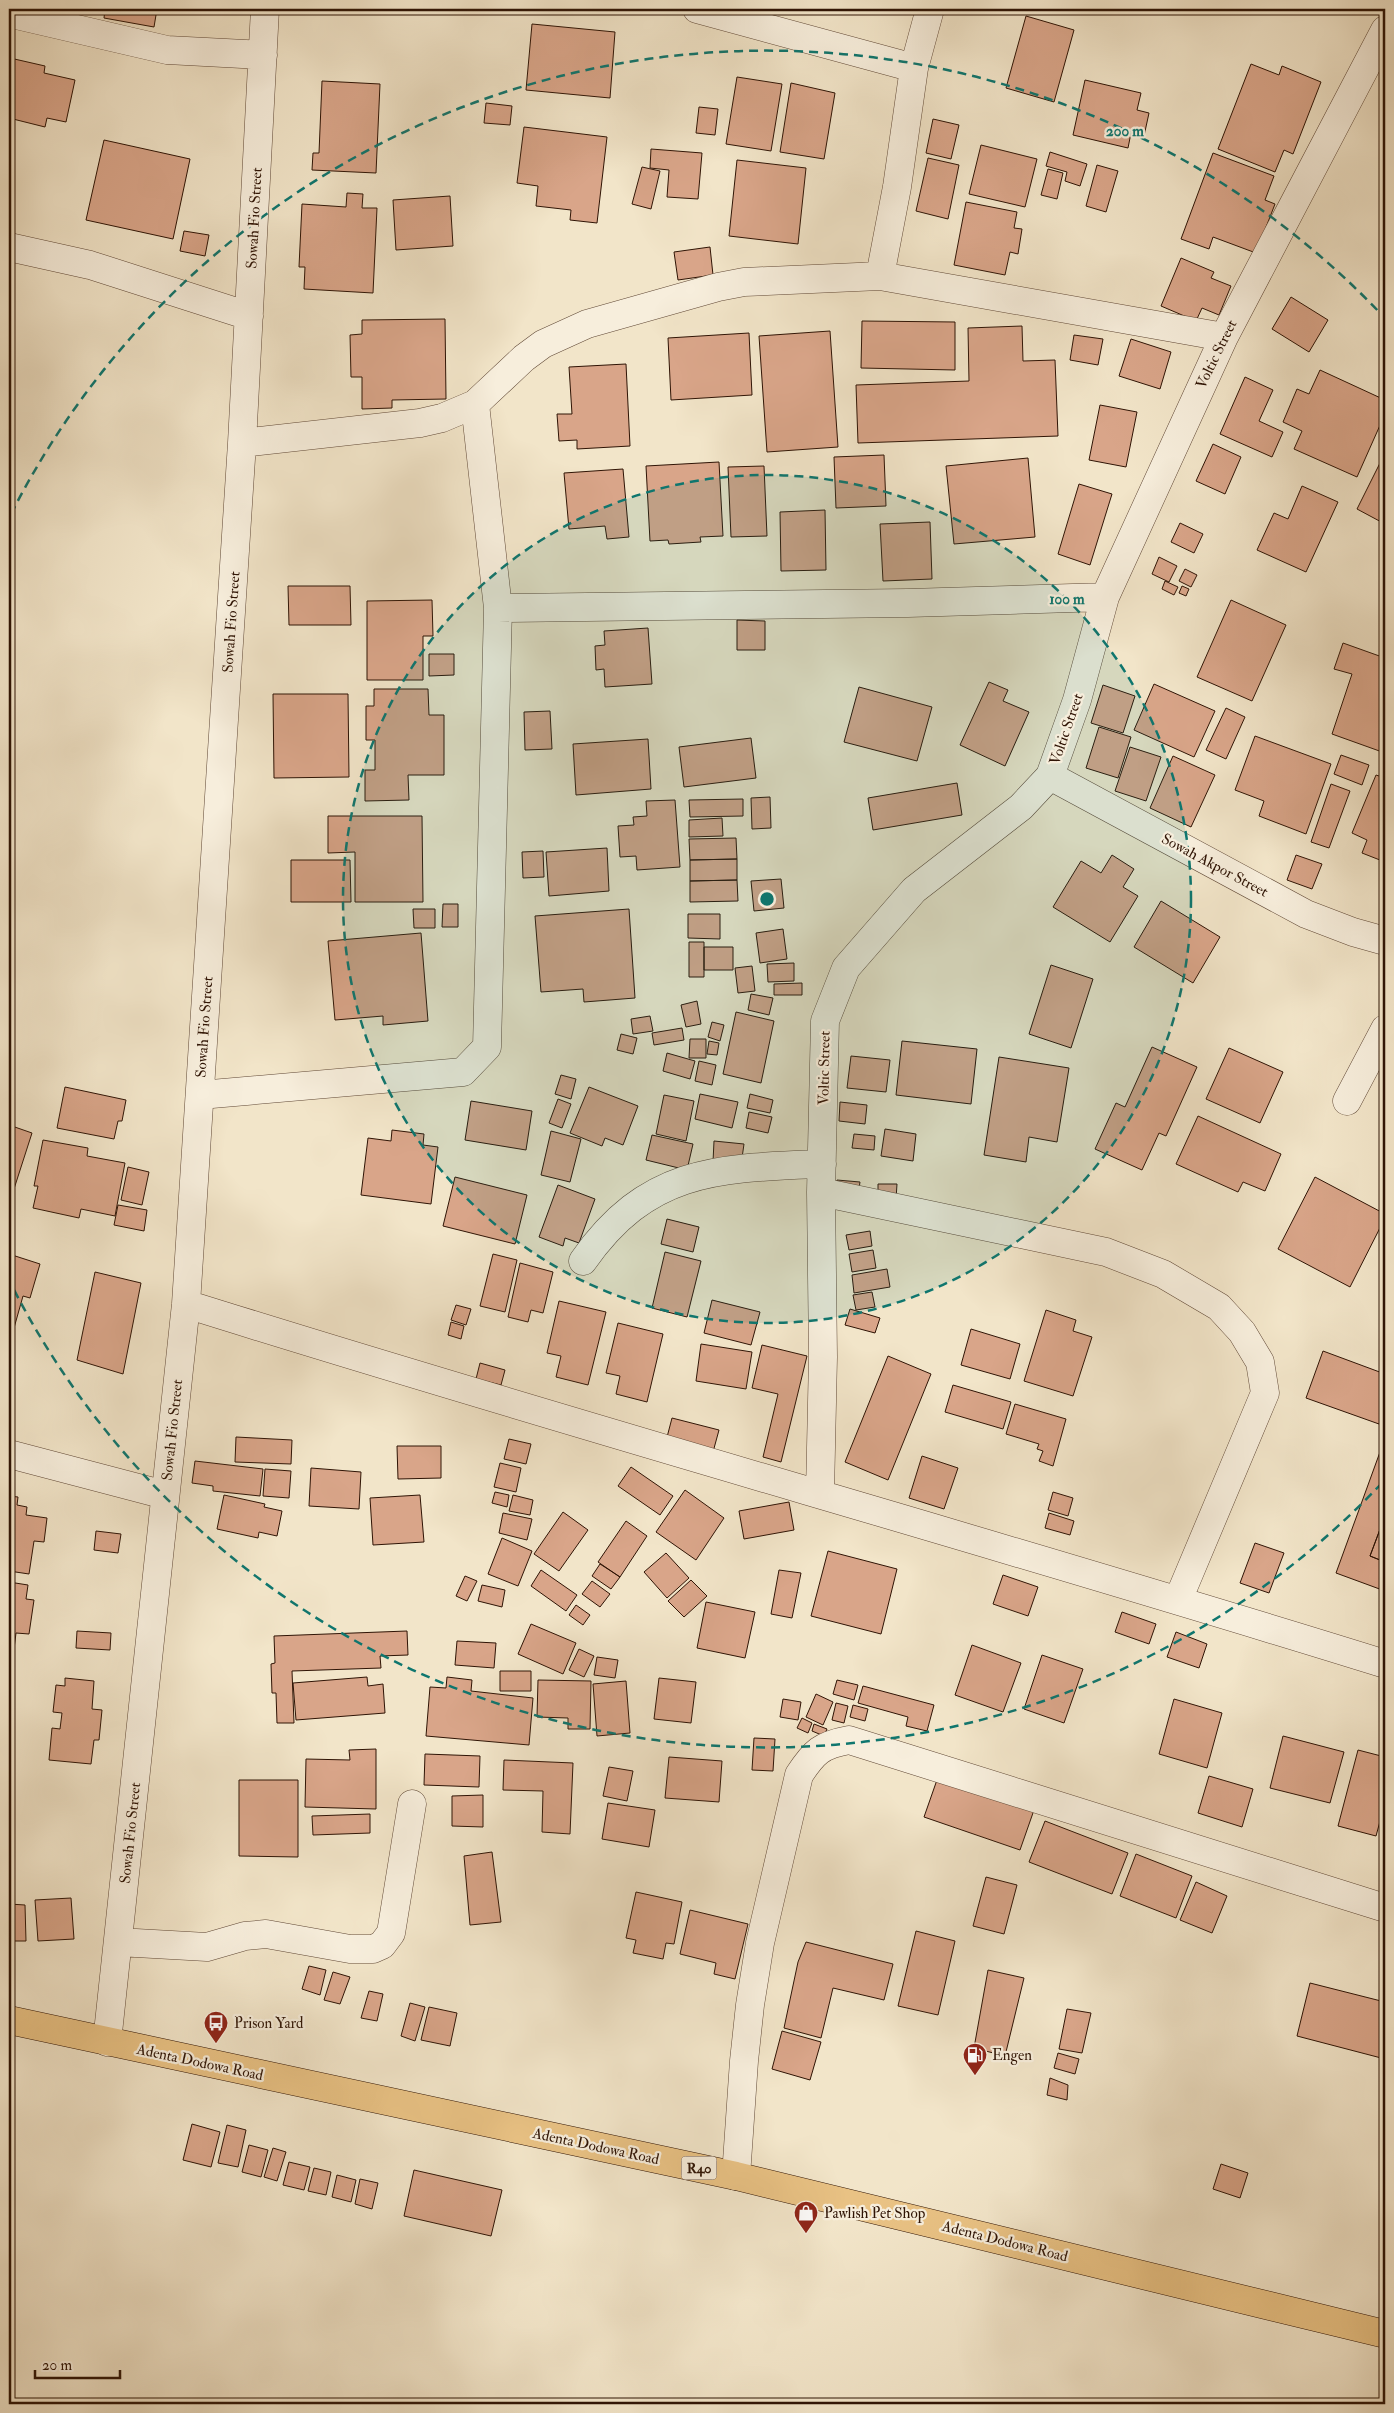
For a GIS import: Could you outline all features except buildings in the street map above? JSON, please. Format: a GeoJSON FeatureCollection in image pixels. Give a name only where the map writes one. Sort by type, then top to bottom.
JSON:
{"type":"FeatureCollection","features":[{"type":"Feature","properties":{"kind":"main road","name":"Adenta Dodowa Road"},"geometry":{"type":"LineString","coordinates":[[9,2020],[736,2176],[1385,2334]]}},
{"type":"Feature","properties":{"kind":"street","name":"Sowah Fio Street"},"geometry":{"type":"LineString","coordinates":[[108,2042],[186,1304],[242,443],[266,9]]}},
{"type":"Feature","properties":{"kind":"street"},"geometry":{"type":"LineString","coordinates":[[697,9],[914,68]]}},
{"type":"Feature","properties":{"kind":"street"},"geometry":{"type":"LineString","coordinates":[[880,276],[897,187],[914,68],[930,9]]}},
{"type":"Feature","properties":{"kind":"street"},"geometry":{"type":"LineString","coordinates":[[12,14],[167,50],[263,55]]}},
{"type":"Feature","properties":{"kind":"street","name":"Voltic Street"},"geometry":{"type":"LineString","coordinates":[[820,1493],[822,1357],[820,1192],[825,1021],[846,968],[914,890],[1021,807],[1050,776],[1077,700],[1105,597],[1224,337],[1384,36]]}},
{"type":"Feature","properties":{"kind":"street"},"geometry":{"type":"LineString","coordinates":[[9,246],[90,265],[249,316]]}},
{"type":"Feature","properties":{"kind":"street"},"geometry":{"type":"LineString","coordinates":[[242,443],[420,423],[442,418],[475,404],[524,358],[543,344],[587,324],[718,287],[744,282],[880,276],[1224,337]]}},
{"type":"Feature","properties":{"kind":"street"},"geometry":{"type":"LineString","coordinates":[[200,1095],[463,1072],[487,1047],[498,608],[475,404]]}},
{"type":"Feature","properties":{"kind":"street"},"geometry":{"type":"LineString","coordinates":[[498,608],[1105,597]]}},
{"type":"Feature","properties":{"kind":"street","name":"Sowah Akpor Street"},"geometry":{"type":"LineString","coordinates":[[1050,776],[1306,914],[1353,932],[1385,941]]}},
{"type":"Feature","properties":{"kind":"street"},"geometry":{"type":"LineString","coordinates":[[1347,1101],[1385,1029]]}},
{"type":"Feature","properties":{"kind":"street"},"geometry":{"type":"LineString","coordinates":[[583,1261],[602,1234],[645,1199],[678,1181],[736,1168],[822,1164]]}},
{"type":"Feature","properties":{"kind":"street"},"geometry":{"type":"LineString","coordinates":[[820,1192],[1106,1252],[1162,1274],[1219,1306],[1242,1332],[1260,1362],[1265,1393],[1178,1600]]}},
{"type":"Feature","properties":{"kind":"street"},"geometry":{"type":"LineString","coordinates":[[186,1304],[514,1406],[820,1493],[1385,1664]]}},
{"type":"Feature","properties":{"kind":"street"},"geometry":{"type":"LineString","coordinates":[[9,1454],[165,1495]]}},
{"type":"Feature","properties":{"kind":"street"},"geometry":{"type":"LineString","coordinates":[[736,2176],[744,2060],[760,1943],[799,1775],[813,1754],[831,1743],[849,1740],[1385,1908]]}},
{"type":"Feature","properties":{"kind":"street"},"geometry":{"type":"LineString","coordinates":[[118,1942],[207,1947],[245,1936],[266,1934],[350,1949],[373,1950],[382,1945],[391,1933],[412,1804]]}},
{"type":"Feature","properties":{"kind":"place","name":"Prison Yard"},"geometry":{"type":"Point","coordinates":[216,2044]}},
{"type":"Feature","properties":{"kind":"place","name":"Engen"},"geometry":{"type":"Point","coordinates":[975,2076]}},
{"type":"Feature","properties":{"kind":"place","name":"Pawlish Pet Shop"},"geometry":{"type":"Point","coordinates":[806,2234]}}]}
